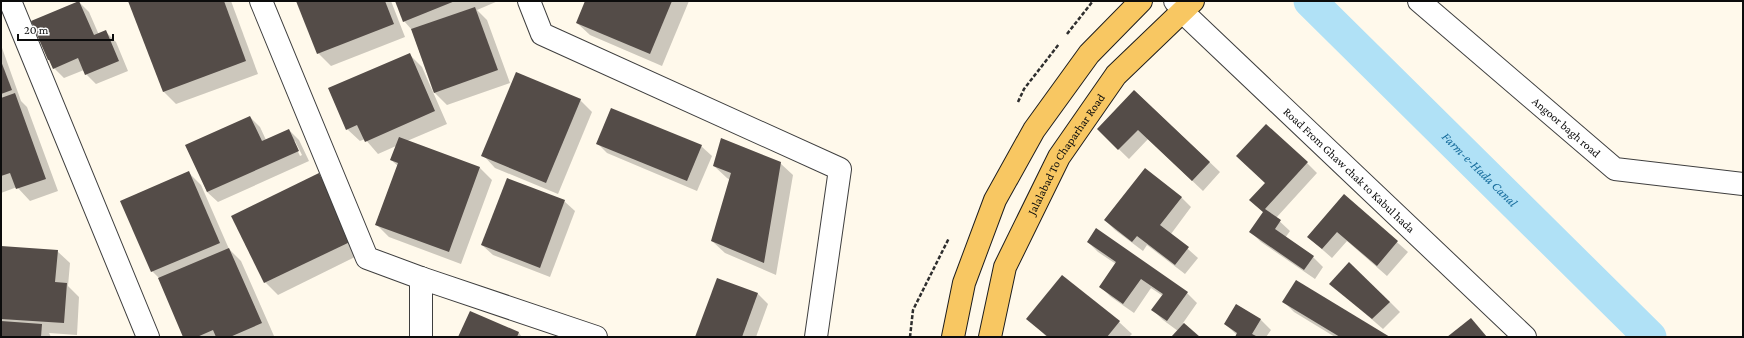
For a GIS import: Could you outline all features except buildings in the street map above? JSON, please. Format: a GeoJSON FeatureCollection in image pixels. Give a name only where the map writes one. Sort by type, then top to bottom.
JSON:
{"type":"FeatureCollection","features":[{"type":"Feature","properties":{"kind":"main road"},"geometry":{"type":"LineString","coordinates":[[952,337],[964,283],[995,200],[1034,130],[1089,54],[1141,1]]}},
{"type":"Feature","properties":{"kind":"main road","name":"Jalalabad To Chaparhar Road"},"geometry":{"type":"LineString","coordinates":[[990,337],[1006,267],[1059,158],[1116,75],[1184,4]]}},
{"type":"Feature","properties":{"kind":"street"},"geometry":{"type":"LineString","coordinates":[[10,1],[148,337]]}},
{"type":"Feature","properties":{"kind":"street"},"geometry":{"type":"LineString","coordinates":[[260,1],[367,258],[421,278],[596,337]]}},
{"type":"Feature","properties":{"kind":"street"},"geometry":{"type":"LineString","coordinates":[[529,1],[542,34],[840,168],[816,337]]}},
{"type":"Feature","properties":{"kind":"street","name":"Angoor bagh road"},"geometry":{"type":"LineString","coordinates":[[1420,1],[1615,169],[1743,184]]}},
{"type":"Feature","properties":{"kind":"street","name":"Road From Ghaw chak to Kabul hada"},"geometry":{"type":"LineString","coordinates":[[1184,4],[1526,337]]}},
{"type":"Feature","properties":{"kind":"street"},"geometry":{"type":"LineString","coordinates":[[421,278],[421,337]]}},
{"type":"Feature","properties":{"kind":"waterway","name":"Farm-e-Hada Canal"},"geometry":{"type":"LineString","coordinates":[[1310,1],[1650,337]]}}]}
